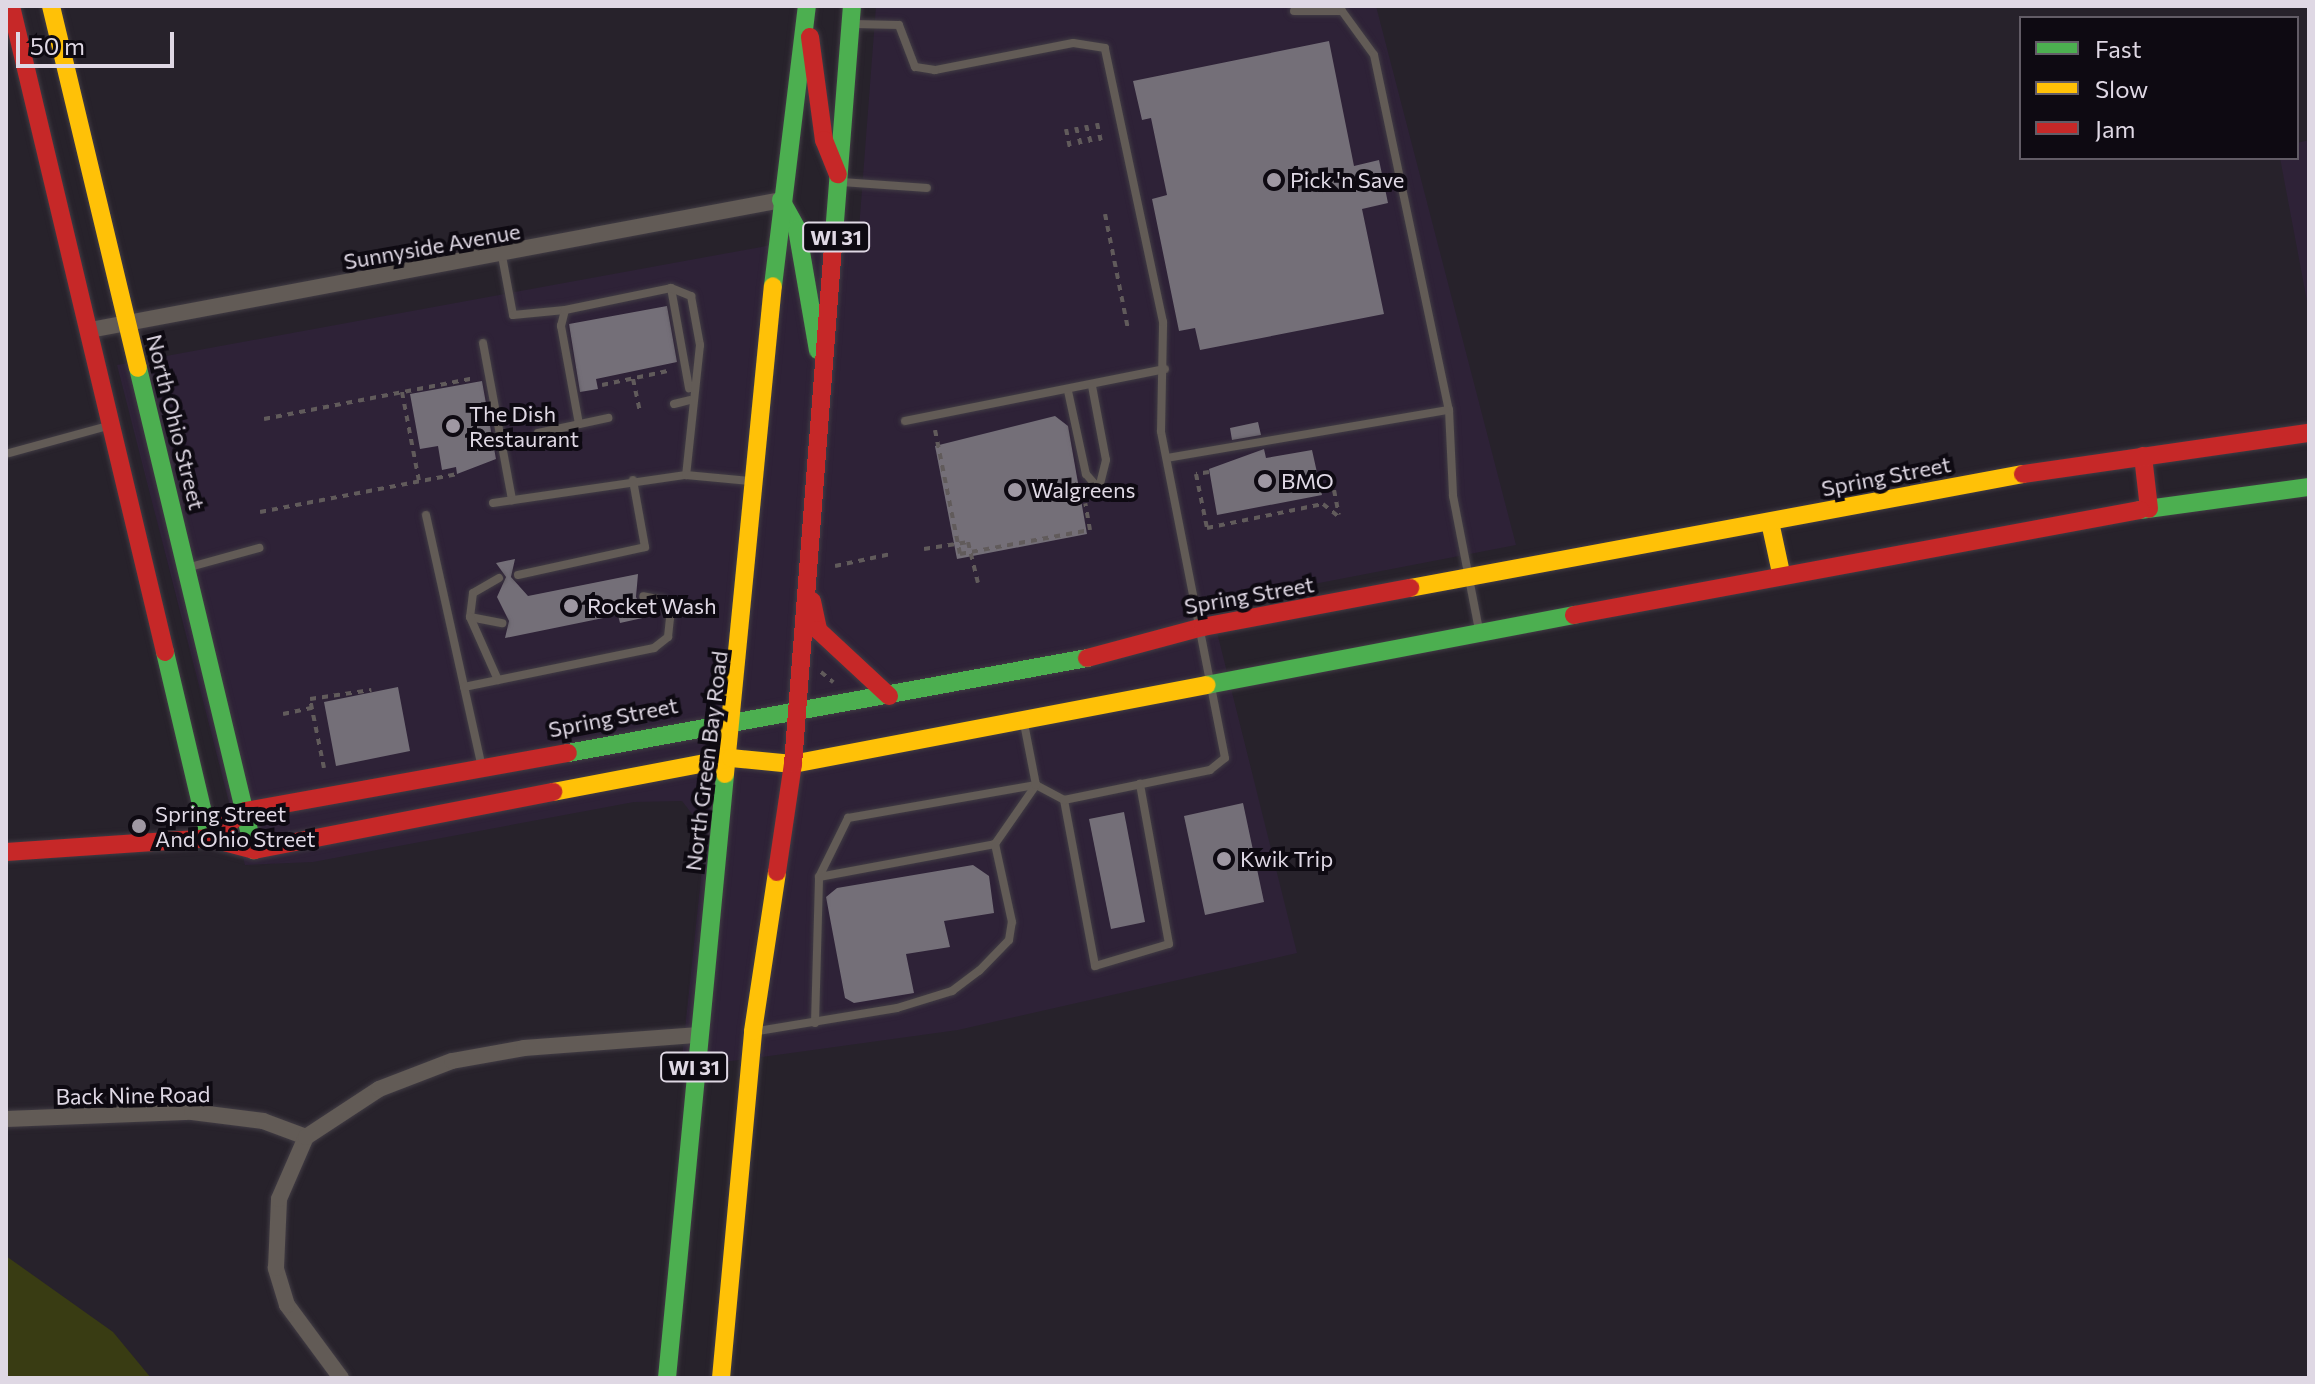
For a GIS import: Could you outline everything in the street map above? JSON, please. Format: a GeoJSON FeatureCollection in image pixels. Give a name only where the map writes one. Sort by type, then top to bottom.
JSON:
{"type":"FeatureCollection","features":[{"type":"Feature","properties":{"kind":"main road"},"geometry":{"type":"LineString","coordinates":[[11,6],[209,838]]}},
{"type":"Feature","properties":{"kind":"main road","name":"North Ohio Street"},"geometry":{"type":"LineString","coordinates":[[51,6],[254,850]]}},
{"type":"Feature","properties":{"kind":"main road"},"geometry":{"type":"LineString","coordinates":[[807,12],[824,140],[842,182]]}},
{"type":"Feature","properties":{"kind":"main road","name":"North Green Bay Road"},"geometry":{"type":"LineString","coordinates":[[667,1378],[696,1035],[736,719],[759,482],[781,200],[807,12]]}},
{"type":"Feature","properties":{"kind":"main road","name":"WI 31"},"geometry":{"type":"LineString","coordinates":[[721,1378],[753,1031],[793,764],[822,369],[842,182],[851,15]]}},
{"type":"Feature","properties":{"kind":"main road"},"geometry":{"type":"LineString","coordinates":[[781,200],[797,229],[822,369]]}},
{"type":"Feature","properties":{"kind":"main road","name":"Spring Street"},"geometry":{"type":"LineString","coordinates":[[209,838],[245,811],[736,719],[889,696],[1076,661],[1203,627],[1470,580],[1770,522],[2143,456],[2309,433]]}},
{"type":"Feature","properties":{"kind":"main road"},"geometry":{"type":"LineString","coordinates":[[2143,456],[2149,509]]}},
{"type":"Feature","properties":{"kind":"main road"},"geometry":{"type":"LineString","coordinates":[[6,852],[209,838],[254,850],[731,758],[793,764],[1781,573],[2149,509],[2309,487]]}},
{"type":"Feature","properties":{"kind":"main road"},"geometry":{"type":"LineString","coordinates":[[1770,522],[1781,573]]}},
{"type":"Feature","properties":{"kind":"main road"},"geometry":{"type":"LineString","coordinates":[[149,583],[187,568]]}},
{"type":"Feature","properties":{"kind":"main road"},"geometry":{"type":"LineString","coordinates":[[808,579],[818,630],[889,696]]}},
{"type":"Feature","properties":{"kind":"main road"},"geometry":{"type":"LineString","coordinates":[[177,700],[216,691]]}},
{"type":"Feature","properties":{"kind":"street","name":"Sunnyside Avenue"},"geometry":{"type":"LineString","coordinates":[[90,330],[502,256],[781,200]]}},
{"type":"Feature","properties":{"kind":"street"},"geometry":{"type":"LineString","coordinates":[[341,1378],[287,1305],[276,1268],[279,1199],[306,1137],[379,1089],[452,1061],[524,1048],[696,1035]]}},
{"type":"Feature","properties":{"kind":"street","name":"Back Nine Road"},"geometry":{"type":"LineString","coordinates":[[6,1119],[192,1112],[263,1121],[306,1137]]}},
{"type":"Feature","properties":{"kind":"lane"},"geometry":{"type":"LineString","coordinates":[[1294,11],[1342,11],[1374,55],[1449,410],[1453,496],[1479,630]]}},
{"type":"Feature","properties":{"kind":"lane"},"geometry":{"type":"LineString","coordinates":[[815,1023],[819,877],[848,818],[1036,785],[1064,800],[1210,770],[1225,758],[1203,627],[1167,458],[1163,322],[1105,48],[1073,43],[935,70],[915,67],[899,25],[851,15]]}},
{"type":"Feature","properties":{"kind":"lane"},"geometry":{"type":"LineString","coordinates":[[842,182],[927,188]]}},
{"type":"Feature","properties":{"kind":"lane"},"geometry":{"type":"LineString","coordinates":[[502,256],[513,315],[565,310],[671,288],[691,296],[700,345],[690,400],[686,475]]}},
{"type":"Feature","properties":{"kind":"lane"},"geometry":{"type":"LineString","coordinates":[[671,288],[690,400]]}},
{"type":"Feature","properties":{"kind":"lane"},"geometry":{"type":"LineString","coordinates":[[565,310],[561,326],[579,424]]}},
{"type":"Feature","properties":{"kind":"lane"},"geometry":{"type":"LineString","coordinates":[[483,343],[512,500]]}},
{"type":"Feature","properties":{"kind":"lane"},"geometry":{"type":"LineString","coordinates":[[905,421],[1068,391],[1165,369]]}},
{"type":"Feature","properties":{"kind":"lane"},"geometry":{"type":"LineString","coordinates":[[1068,391],[1086,474],[1099,489],[1106,460],[1092,386]]}},
{"type":"Feature","properties":{"kind":"lane"},"geometry":{"type":"LineString","coordinates":[[674,404],[690,400]]}},
{"type":"Feature","properties":{"kind":"lane"},"geometry":{"type":"LineString","coordinates":[[1167,458],[1449,410]]}},
{"type":"Feature","properties":{"kind":"lane"},"geometry":{"type":"LineString","coordinates":[[538,433],[608,418]]}},
{"type":"Feature","properties":{"kind":"lane"},"geometry":{"type":"LineString","coordinates":[[9,453],[112,425]]}},
{"type":"Feature","properties":{"kind":"lane"},"geometry":{"type":"LineString","coordinates":[[493,503],[633,480],[686,475],[759,482]]}},
{"type":"Feature","properties":{"kind":"lane"},"geometry":{"type":"LineString","coordinates":[[518,575],[645,547],[633,480]]}},
{"type":"Feature","properties":{"kind":"lane"},"geometry":{"type":"LineString","coordinates":[[426,515],[481,767]]}},
{"type":"Feature","properties":{"kind":"lane"},"geometry":{"type":"LineString","coordinates":[[187,568],[259,548]]}},
{"type":"Feature","properties":{"kind":"lane"},"geometry":{"type":"LineString","coordinates":[[498,680],[470,617],[473,593],[499,578]]}},
{"type":"Feature","properties":{"kind":"lane"},"geometry":{"type":"LineString","coordinates":[[464,687],[635,652],[668,637],[663,600],[643,596]]}},
{"type":"Feature","properties":{"kind":"lane"},"geometry":{"type":"LineString","coordinates":[[470,617],[502,623]]}},
{"type":"Feature","properties":{"kind":"lane"},"geometry":{"type":"LineString","coordinates":[[819,877],[995,844],[1036,785],[1023,718]]}},
{"type":"Feature","properties":{"kind":"lane"},"geometry":{"type":"LineString","coordinates":[[1064,800],[1095,966],[1169,944],[1140,784]]}},
{"type":"Feature","properties":{"kind":"lane"},"geometry":{"type":"LineString","coordinates":[[753,1031],[815,1023],[952,991],[979,971],[1009,940],[1012,922],[995,844]]}},
{"type":"Feature","properties":{"kind":"path"},"geometry":{"type":"LineString","coordinates":[[1097,123],[1101,142]]}},
{"type":"Feature","properties":{"kind":"path"},"geometry":{"type":"LineString","coordinates":[[1086,125],[1091,144]]}},
{"type":"Feature","properties":{"kind":"path"},"geometry":{"type":"LineString","coordinates":[[1076,127],[1081,146]]}},
{"type":"Feature","properties":{"kind":"path"},"geometry":{"type":"LineString","coordinates":[[1066,129],[1070,148]]}},
{"type":"Feature","properties":{"kind":"path"},"geometry":{"type":"LineString","coordinates":[[1105,214],[1128,329]]}},
{"type":"Feature","properties":{"kind":"path"},"geometry":{"type":"LineString","coordinates":[[602,385],[668,371]]}},
{"type":"Feature","properties":{"kind":"path"},"geometry":{"type":"LineString","coordinates":[[264,419],[481,377]]}},
{"type":"Feature","properties":{"kind":"path"},"geometry":{"type":"LineString","coordinates":[[633,379],[640,411]]}},
{"type":"Feature","properties":{"kind":"path"},"geometry":{"type":"LineString","coordinates":[[402,392],[419,481]]}},
{"type":"Feature","properties":{"kind":"path"},"geometry":{"type":"LineString","coordinates":[[933,416],[960,554],[1090,530],[1085,503]]}},
{"type":"Feature","properties":{"kind":"path"},"geometry":{"type":"LineString","coordinates":[[1209,472],[1196,474],[1207,528],[1323,504],[1339,517],[1334,490]]}},
{"type":"Feature","properties":{"kind":"path"},"geometry":{"type":"LineString","coordinates":[[260,512],[457,474]]}},
{"type":"Feature","properties":{"kind":"path"},"geometry":{"type":"LineString","coordinates":[[1264,506],[1266,516]]}},
{"type":"Feature","properties":{"kind":"path"},"geometry":{"type":"LineString","coordinates":[[924,549],[968,542],[978,583]]}},
{"type":"Feature","properties":{"kind":"path"},"geometry":{"type":"LineString","coordinates":[[835,566],[891,554]]}},
{"type":"Feature","properties":{"kind":"path"},"geometry":{"type":"LineString","coordinates":[[818,671],[833,682]]}},
{"type":"Feature","properties":{"kind":"path"},"geometry":{"type":"LineString","coordinates":[[310,699],[371,690]]}},
{"type":"Feature","properties":{"kind":"path"},"geometry":{"type":"LineString","coordinates":[[310,699],[324,701]]}},
{"type":"Feature","properties":{"kind":"path"},"geometry":{"type":"LineString","coordinates":[[310,699],[324,768]]}},
{"type":"Feature","properties":{"kind":"path"},"geometry":{"type":"LineString","coordinates":[[283,714],[312,708]]}},
{"type":"Feature","properties":{"kind":"shaded area"},"geometry":{"type":"Polygon","coordinates":[[[876,6],[1376,6],[1516,545],[1210,604],[1297,953],[958,1030],[681,1068],[703,858],[696,819],[682,801],[634,802],[313,862],[245,865],[117,365],[859,229],[876,6]]]}},
{"type":"Feature","properties":{"kind":"shaded area"},"geometry":{"type":"Polygon","coordinates":[[[2309,140],[2309,312],[2280,160],[2299,160],[2299,142],[2309,140]]]}},
{"type":"Feature","properties":{"kind":"green space"},"geometry":{"type":"Polygon","coordinates":[[[6,1256],[113,1332],[151,1378],[6,1378],[6,1256]]]}},
{"type":"Feature","properties":{"kind":"building","name":"Pick 'n Save"},"geometry":{"type":"Polygon","coordinates":[[[1329,41],[1354,166],[1379,160],[1388,203],[1362,209],[1384,314],[1200,350],[1195,328],[1179,331],[1152,199],[1167,195],[1151,118],[1142,120],[1133,81],[1329,41]]]}},
{"type":"Feature","properties":{"kind":"building"},"geometry":{"type":"Polygon","coordinates":[[[667,306],[677,362],[596,379],[598,389],[580,392],[569,324],[667,306]]]}},
{"type":"Feature","properties":{"kind":"building","name":"The Dish Restaurant"},"geometry":{"type":"Polygon","coordinates":[[[482,381],[496,459],[457,474],[456,467],[442,470],[438,446],[420,449],[410,394],[482,381]]]}},
{"type":"Feature","properties":{"kind":"building","name":"Walgreens"},"geometry":{"type":"Polygon","coordinates":[[[1055,416],[1068,426],[1087,534],[957,559],[935,446],[1055,416]]]}},
{"type":"Feature","properties":{"kind":"building"},"geometry":{"type":"Polygon","coordinates":[[[1258,422],[1261,435],[1232,440],[1230,428],[1258,422]]]}},
{"type":"Feature","properties":{"kind":"building","name":"BMO"},"geometry":{"type":"Polygon","coordinates":[[[1264,449],[1266,458],[1312,450],[1322,495],[1217,515],[1209,469],[1264,449]]]}},
{"type":"Feature","properties":{"kind":"building","name":"Rocket Wash"},"geometry":{"type":"Polygon","coordinates":[[[515,559],[511,577],[528,596],[638,574],[636,597],[647,617],[620,623],[618,615],[505,638],[509,621],[497,597],[506,577],[496,563],[515,559]]]}},
{"type":"Feature","properties":{"kind":"building"},"geometry":{"type":"Polygon","coordinates":[[[398,687],[410,751],[336,766],[324,702],[398,687]]]}},
{"type":"Feature","properties":{"kind":"building","name":"Kwik Trip"},"geometry":{"type":"Polygon","coordinates":[[[1243,803],[1264,902],[1205,915],[1184,816],[1243,803]]]}},
{"type":"Feature","properties":{"kind":"building"},"geometry":{"type":"Polygon","coordinates":[[[1124,812],[1145,922],[1111,929],[1089,819],[1124,812]]]}},
{"type":"Feature","properties":{"kind":"building"},"geometry":{"type":"Polygon","coordinates":[[[973,865],[989,876],[994,913],[944,921],[950,947],[906,954],[914,993],[854,1003],[845,998],[826,897],[837,888],[973,865]]]}},
{"type":"Feature","properties":{"kind":"traffic: fast"},"geometry":{"type":"LineString","coordinates":[[773,286],[807,6]]}},
{"type":"Feature","properties":{"kind":"traffic: fast"},"geometry":{"type":"LineString","coordinates":[[834,234],[852,6]]}},
{"type":"Feature","properties":{"kind":"traffic: fast"},"geometry":{"type":"LineString","coordinates":[[781,200],[797,229],[818,350]]}},
{"type":"Feature","properties":{"kind":"traffic: fast"},"geometry":{"type":"LineString","coordinates":[[138,368],[254,850]]}},
{"type":"Feature","properties":{"kind":"traffic: fast"},"geometry":{"type":"LineString","coordinates":[[2140,510],[2309,487]]}},
{"type":"Feature","properties":{"kind":"traffic: fast"},"geometry":{"type":"LineString","coordinates":[[1207,685],[1574,615]]}},
{"type":"Feature","properties":{"kind":"traffic: fast"},"geometry":{"type":"LineString","coordinates":[[165,652],[209,838]]}},
{"type":"Feature","properties":{"kind":"traffic: fast"},"geometry":{"type":"LineString","coordinates":[[568,753],[1087,658]]}},
{"type":"Feature","properties":{"kind":"traffic: fast"},"geometry":{"type":"LineString","coordinates":[[667,1378],[725,774]]}},
{"type":"Feature","properties":{"kind":"traffic: slow"},"geometry":{"type":"LineString","coordinates":[[51,6],[138,368]]}},
{"type":"Feature","properties":{"kind":"traffic: slow"},"geometry":{"type":"LineString","coordinates":[[725,774],[773,286]]}},
{"type":"Feature","properties":{"kind":"traffic: slow"},"geometry":{"type":"LineString","coordinates":[[1410,588],[2023,474]]}},
{"type":"Feature","properties":{"kind":"traffic: slow"},"geometry":{"type":"LineString","coordinates":[[1770,522],[1781,573]]}},
{"type":"Feature","properties":{"kind":"traffic: slow"},"geometry":{"type":"LineString","coordinates":[[553,792],[731,758],[793,764],[1207,685]]}},
{"type":"Feature","properties":{"kind":"traffic: slow"},"geometry":{"type":"LineString","coordinates":[[721,1378],[753,1031],[777,872]]}},
{"type":"Feature","properties":{"kind":"traffic: jam"},"geometry":{"type":"LineString","coordinates":[[11,6],[165,652]]}},
{"type":"Feature","properties":{"kind":"traffic: jam"},"geometry":{"type":"LineString","coordinates":[[810,37],[824,140],[838,174]]}},
{"type":"Feature","properties":{"kind":"traffic: jam"},"geometry":{"type":"LineString","coordinates":[[777,872],[793,764],[834,234]]}},
{"type":"Feature","properties":{"kind":"traffic: jam"},"geometry":{"type":"LineString","coordinates":[[2023,474],[2309,433]]}},
{"type":"Feature","properties":{"kind":"traffic: jam"},"geometry":{"type":"LineString","coordinates":[[2143,456],[2149,509]]}},
{"type":"Feature","properties":{"kind":"traffic: jam"},"geometry":{"type":"LineString","coordinates":[[1574,615],[2140,510]]}},
{"type":"Feature","properties":{"kind":"traffic: jam"},"geometry":{"type":"LineString","coordinates":[[1087,658],[1203,627],[1410,588]]}},
{"type":"Feature","properties":{"kind":"traffic: jam"},"geometry":{"type":"LineString","coordinates":[[812,601],[818,630],[889,696]]}},
{"type":"Feature","properties":{"kind":"traffic: jam"},"geometry":{"type":"LineString","coordinates":[[209,838],[245,811],[568,753]]}},
{"type":"Feature","properties":{"kind":"traffic: jam"},"geometry":{"type":"LineString","coordinates":[[6,852],[209,838],[254,850],[553,792]]}},
{"type":"Feature","properties":{"kind":"place","name":"Pick 'n Save"},"geometry":{"type":"Point","coordinates":[1274,180]}},
{"type":"Feature","properties":{"kind":"place","name":"The Dish Restaurant"},"geometry":{"type":"Point","coordinates":[453,426]}},
{"type":"Feature","properties":{"kind":"place","name":"BMO"},"geometry":{"type":"Point","coordinates":[1265,481]}},
{"type":"Feature","properties":{"kind":"place","name":"Walgreens"},"geometry":{"type":"Point","coordinates":[1015,490]}},
{"type":"Feature","properties":{"kind":"place","name":"Rocket Wash"},"geometry":{"type":"Point","coordinates":[571,606]}},
{"type":"Feature","properties":{"kind":"place","name":"Spring Street And Ohio Street"},"geometry":{"type":"Point","coordinates":[139,826]}},
{"type":"Feature","properties":{"kind":"place","name":"Kwik Trip"},"geometry":{"type":"Point","coordinates":[1224,859]}}]}
